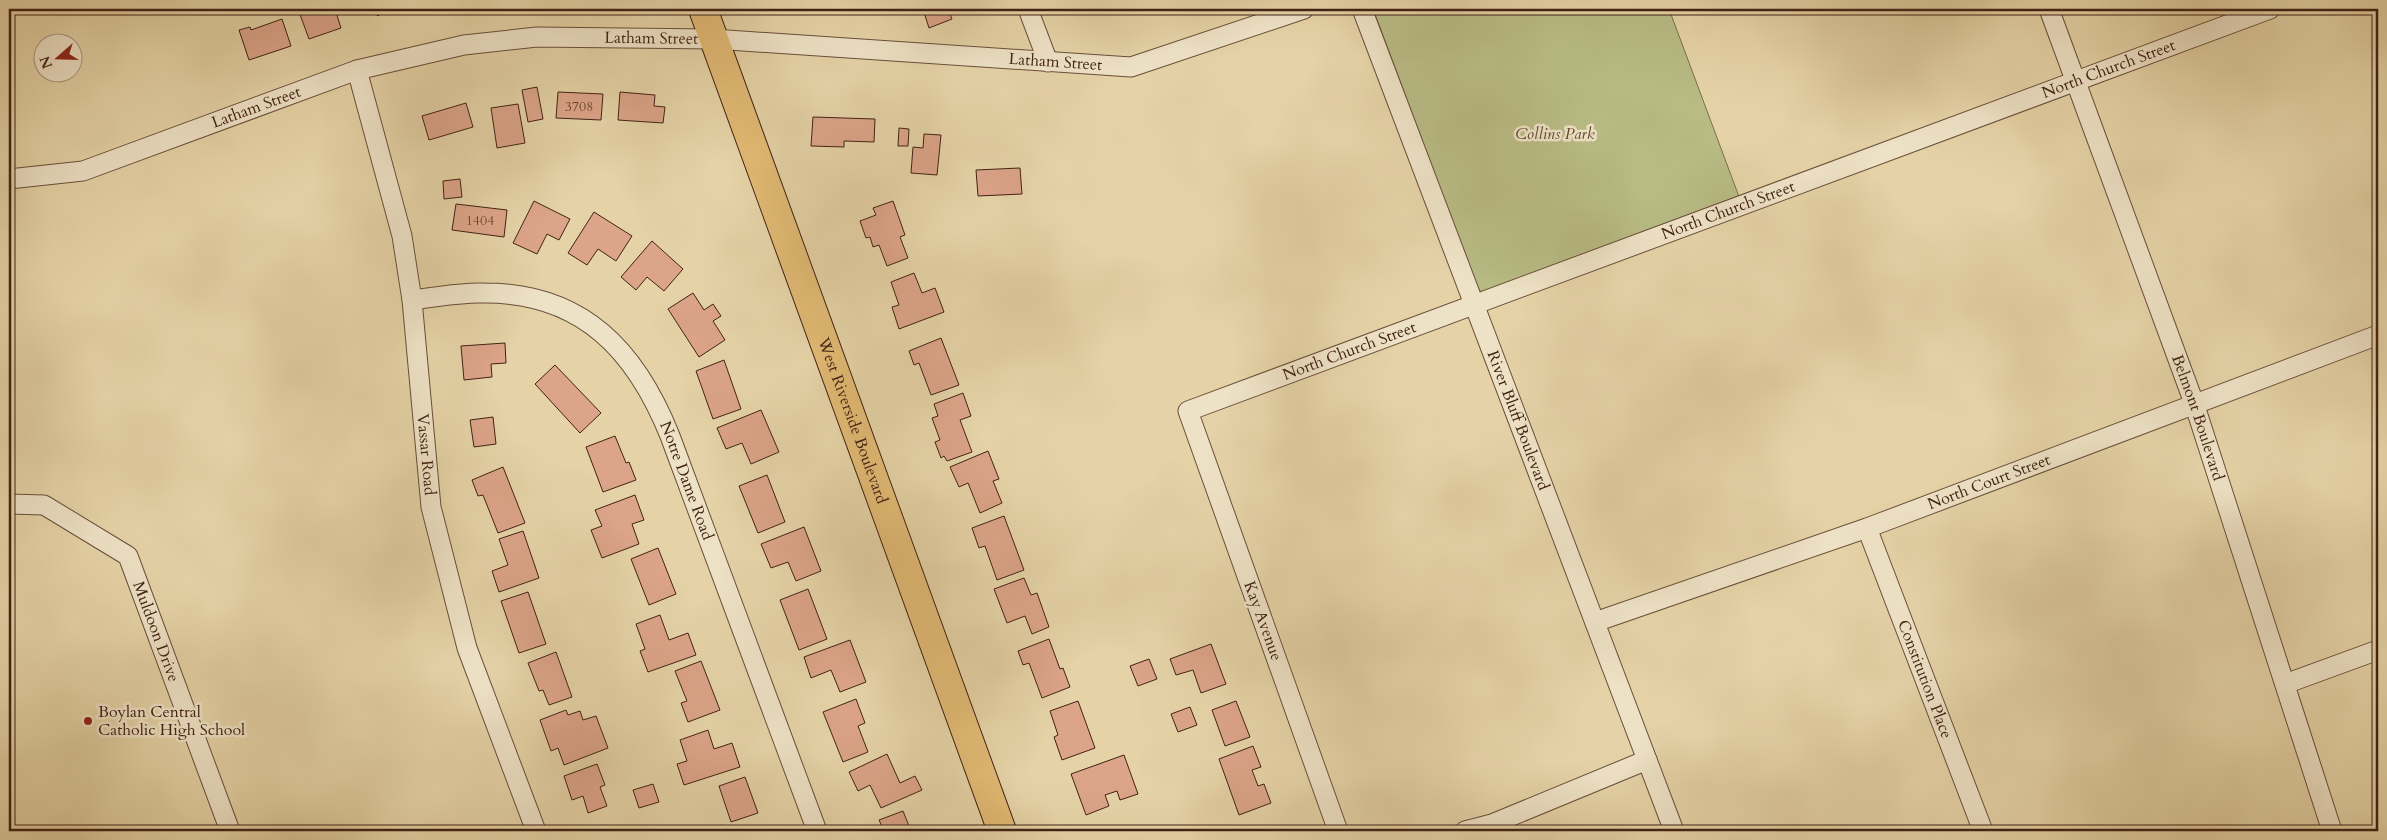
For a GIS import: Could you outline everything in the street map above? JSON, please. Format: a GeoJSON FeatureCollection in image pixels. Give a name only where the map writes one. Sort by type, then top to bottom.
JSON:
{"type":"FeatureCollection","features":[{"type":"Feature","properties":{"kind":"main road","name":"West Riverside Boulevard"},"geometry":{"type":"LineString","coordinates":[[703,9],[1002,831]]}},
{"type":"Feature","properties":{"kind":"street"},"geometry":{"type":"LineString","coordinates":[[1028,9],[1048,62]]}},
{"type":"Feature","properties":{"kind":"street","name":"Latham Street"},"geometry":{"type":"LineString","coordinates":[[9,179],[83,171],[357,70],[464,45],[537,37],[713,39],[1131,67],[1304,9]]}},
{"type":"Feature","properties":{"kind":"street","name":"River Bluff Boulevard"},"geometry":{"type":"LineString","coordinates":[[1362,9],[1674,831]]}},
{"type":"Feature","properties":{"kind":"street","name":"Belmont Boulevard"},"geometry":{"type":"LineString","coordinates":[[2049,9],[2194,404],[2332,831]]}},
{"type":"Feature","properties":{"kind":"street","name":"North Church Street"},"geometry":{"type":"LineString","coordinates":[[1188,411],[2270,9]]}},
{"type":"Feature","properties":{"kind":"street","name":"Vassar Road"},"geometry":{"type":"LineString","coordinates":[[357,70],[399,227],[412,300],[431,507],[467,648],[536,831]]}},
{"type":"Feature","properties":{"kind":"street","name":"Notre Dame Road"},"geometry":{"type":"LineString","coordinates":[[412,300],[484,292],[523,296],[556,306],[586,321],[616,345],[639,372],[659,407],[817,831]]}},
{"type":"Feature","properties":{"kind":"street","name":"North Court Street"},"geometry":{"type":"LineString","coordinates":[[1595,622],[1867,528],[2378,335]]}},
{"type":"Feature","properties":{"kind":"street","name":"Kay Avenue"},"geometry":{"type":"LineString","coordinates":[[1188,411],[1338,831]]}},
{"type":"Feature","properties":{"kind":"street","name":"Muldoon Drive"},"geometry":{"type":"LineString","coordinates":[[9,504],[44,505],[128,556],[230,831]]}},
{"type":"Feature","properties":{"kind":"street","name":"Constitution Place"},"geometry":{"type":"LineString","coordinates":[[1867,528],[1983,831]]}},
{"type":"Feature","properties":{"kind":"street"},"geometry":{"type":"LineString","coordinates":[[2284,684],[2378,650]]}},
{"type":"Feature","properties":{"kind":"street"},"geometry":{"type":"LineString","coordinates":[[1465,831],[1492,824],[1647,760]]}},
{"type":"Feature","properties":{"kind":"green space","name":"Collins Park"},"geometry":{"type":"Polygon","coordinates":[[[1378,9],[1669,9],[1741,202],[1488,292],[1481,292],[1476,285],[1375,14],[1378,9]]]}},
{"type":"Feature","properties":{"kind":"building"},"geometry":{"type":"Polygon","coordinates":[[[298,9],[335,9],[341,28],[309,39],[298,9]]]}},
{"type":"Feature","properties":{"kind":"building"},"geometry":{"type":"Polygon","coordinates":[[[369,9],[384,9],[378,16],[369,9]]]}},
{"type":"Feature","properties":{"kind":"building"},"geometry":{"type":"Polygon","coordinates":[[[923,9],[948,9],[952,19],[929,28],[923,9]]]}},
{"type":"Feature","properties":{"kind":"building"},"geometry":{"type":"Polygon","coordinates":[[[282,19],[291,46],[249,60],[239,30],[250,27],[251,30],[282,19]]]}},
{"type":"Feature","properties":{"kind":"building"},"geometry":{"type":"Polygon","coordinates":[[[537,87],[543,119],[528,122],[522,90],[537,87]]]}},
{"type":"Feature","properties":{"kind":"building"},"geometry":{"type":"Polygon","coordinates":[[[558,92],[603,94],[601,120],[556,118],[558,92]]]}},
{"type":"Feature","properties":{"kind":"building"},"geometry":{"type":"Polygon","coordinates":[[[620,92],[655,95],[654,106],[665,107],[663,123],[618,120],[620,92]]]}},
{"type":"Feature","properties":{"kind":"building"},"geometry":{"type":"Polygon","coordinates":[[[466,103],[473,127],[429,140],[422,116],[466,103]]]}},
{"type":"Feature","properties":{"kind":"building"},"geometry":{"type":"Polygon","coordinates":[[[518,104],[525,143],[497,148],[491,108],[518,104]]]}},
{"type":"Feature","properties":{"kind":"building"},"geometry":{"type":"Polygon","coordinates":[[[813,117],[875,119],[874,142],[844,141],[844,147],[811,146],[813,117]]]}},
{"type":"Feature","properties":{"kind":"building"},"geometry":{"type":"Polygon","coordinates":[[[899,128],[909,129],[908,146],[898,146],[899,128]]]}},
{"type":"Feature","properties":{"kind":"building"},"geometry":{"type":"Polygon","coordinates":[[[924,134],[941,135],[937,175],[911,173],[913,147],[923,148],[924,134]]]}},
{"type":"Feature","properties":{"kind":"building"},"geometry":{"type":"Polygon","coordinates":[[[1020,168],[1022,194],[978,196],[976,170],[1020,168]]]}},
{"type":"Feature","properties":{"kind":"building"},"geometry":{"type":"Polygon","coordinates":[[[460,179],[462,197],[444,199],[443,181],[460,179]]]}},
{"type":"Feature","properties":{"kind":"building"},"geometry":{"type":"Polygon","coordinates":[[[534,201],[570,219],[559,240],[547,234],[537,254],[513,243],[534,201]]]}},
{"type":"Feature","properties":{"kind":"building"},"geometry":{"type":"Polygon","coordinates":[[[893,201],[905,235],[900,237],[908,258],[887,266],[879,245],[873,247],[870,237],[866,238],[860,221],[876,215],[873,208],[893,201]]]}},
{"type":"Feature","properties":{"kind":"building"},"geometry":{"type":"Polygon","coordinates":[[[456,204],[507,210],[504,237],[452,230],[456,204]]]}},
{"type":"Feature","properties":{"kind":"building"},"geometry":{"type":"Polygon","coordinates":[[[594,212],[632,236],[616,261],[598,249],[587,265],[568,253],[594,212]]]}},
{"type":"Feature","properties":{"kind":"building"},"geometry":{"type":"Polygon","coordinates":[[[652,241],[683,269],[664,291],[647,277],[636,290],[621,277],[652,241]]]}},
{"type":"Feature","properties":{"kind":"building"},"geometry":{"type":"Polygon","coordinates":[[[914,273],[922,293],[935,288],[944,312],[899,329],[892,307],[899,305],[891,282],[914,273]]]}},
{"type":"Feature","properties":{"kind":"building"},"geometry":{"type":"Polygon","coordinates":[[[693,293],[704,310],[713,304],[721,316],[713,321],[725,340],[699,357],[668,309],[693,293]]]}},
{"type":"Feature","properties":{"kind":"building"},"geometry":{"type":"Polygon","coordinates":[[[941,338],[959,385],[931,395],[919,363],[914,365],[909,351],[941,338]]]}},
{"type":"Feature","properties":{"kind":"building"},"geometry":{"type":"Polygon","coordinates":[[[505,343],[506,363],[491,364],[492,377],[464,380],[461,346],[505,343]]]}},
{"type":"Feature","properties":{"kind":"building"},"geometry":{"type":"Polygon","coordinates":[[[724,360],[741,409],[713,419],[696,371],[724,360]]]}},
{"type":"Feature","properties":{"kind":"building"},"geometry":{"type":"Polygon","coordinates":[[[555,365],[601,413],[580,433],[535,384],[555,365]]]}},
{"type":"Feature","properties":{"kind":"building"},"geometry":{"type":"Polygon","coordinates":[[[963,393],[971,416],[960,420],[972,452],[947,461],[944,456],[941,458],[935,442],[940,440],[932,418],[938,416],[934,404],[963,393]]]}},
{"type":"Feature","properties":{"kind":"building"},"geometry":{"type":"Polygon","coordinates":[[[761,410],[779,452],[751,464],[742,443],[726,449],[717,428],[761,410]]]}},
{"type":"Feature","properties":{"kind":"building"},"geometry":{"type":"Polygon","coordinates":[[[493,417],[496,444],[474,447],[470,420],[493,417]]]}},
{"type":"Feature","properties":{"kind":"building"},"geometry":{"type":"Polygon","coordinates":[[[615,436],[626,463],[629,462],[636,480],[603,492],[586,447],[615,436]]]}},
{"type":"Feature","properties":{"kind":"building"},"geometry":{"type":"Polygon","coordinates":[[[988,451],[999,479],[993,481],[1002,503],[980,513],[968,483],[959,487],[950,467],[988,451]]]}},
{"type":"Feature","properties":{"kind":"building"},"geometry":{"type":"Polygon","coordinates":[[[503,467],[525,523],[498,533],[483,495],[478,496],[472,480],[503,467]]]}},
{"type":"Feature","properties":{"kind":"building"},"geometry":{"type":"Polygon","coordinates":[[[767,475],[785,522],[758,533],[739,486],[767,475]]]}},
{"type":"Feature","properties":{"kind":"building"},"geometry":{"type":"Polygon","coordinates":[[[635,495],[644,520],[632,524],[639,544],[602,558],[591,530],[602,526],[595,510],[635,495]]]}},
{"type":"Feature","properties":{"kind":"building"},"geometry":{"type":"Polygon","coordinates":[[[1004,516],[1024,570],[997,580],[985,546],[979,548],[972,528],[1004,516]]]}},
{"type":"Feature","properties":{"kind":"building"},"geometry":{"type":"Polygon","coordinates":[[[804,527],[821,571],[796,581],[788,562],[771,568],[761,544],[804,527]]]}},
{"type":"Feature","properties":{"kind":"building"},"geometry":{"type":"Polygon","coordinates":[[[523,531],[539,578],[499,592],[492,571],[508,565],[499,539],[523,531]]]}},
{"type":"Feature","properties":{"kind":"building"},"geometry":{"type":"Polygon","coordinates":[[[658,548],[676,594],[649,605],[631,559],[658,548]]]}},
{"type":"Feature","properties":{"kind":"building"},"geometry":{"type":"Polygon","coordinates":[[[1024,578],[1031,595],[1037,593],[1049,627],[1032,634],[1025,616],[1007,623],[994,589],[1024,578]]]}},
{"type":"Feature","properties":{"kind":"building"},"geometry":{"type":"Polygon","coordinates":[[[808,589],[827,639],[799,650],[780,600],[808,589]]]}},
{"type":"Feature","properties":{"kind":"building"},"geometry":{"type":"Polygon","coordinates":[[[528,592],[546,644],[519,653],[501,601],[528,592]]]}},
{"type":"Feature","properties":{"kind":"building"},"geometry":{"type":"Polygon","coordinates":[[[660,615],[669,640],[688,633],[696,655],[648,672],[640,651],[645,649],[636,624],[660,615]]]}},
{"type":"Feature","properties":{"kind":"building"},"geometry":{"type":"Polygon","coordinates":[[[1049,639],[1060,669],[1063,668],[1070,687],[1042,698],[1029,663],[1023,665],[1018,651],[1049,639]]]}},
{"type":"Feature","properties":{"kind":"building"},"geometry":{"type":"Polygon","coordinates":[[[850,640],[866,682],[840,692],[831,670],[811,678],[804,657],[850,640]]]}},
{"type":"Feature","properties":{"kind":"building"},"geometry":{"type":"Polygon","coordinates":[[[1211,644],[1226,684],[1201,693],[1193,670],[1176,675],[1170,659],[1211,644]]]}},
{"type":"Feature","properties":{"kind":"building"},"geometry":{"type":"Polygon","coordinates":[[[556,652],[572,697],[549,705],[543,690],[539,691],[528,663],[556,652]]]}},
{"type":"Feature","properties":{"kind":"building"},"geometry":{"type":"Polygon","coordinates":[[[1149,659],[1157,679],[1138,686],[1130,666],[1149,659]]]}},
{"type":"Feature","properties":{"kind":"building"},"geometry":{"type":"Polygon","coordinates":[[[701,661],[720,710],[688,722],[681,703],[687,701],[675,671],[701,661]]]}},
{"type":"Feature","properties":{"kind":"building"},"geometry":{"type":"Polygon","coordinates":[[[856,699],[865,723],[858,726],[868,752],[843,762],[823,712],[856,699]]]}},
{"type":"Feature","properties":{"kind":"building"},"geometry":{"type":"Polygon","coordinates":[[[1078,701],[1095,748],[1062,760],[1054,737],[1058,735],[1050,711],[1078,701]]]}},
{"type":"Feature","properties":{"kind":"building"},"geometry":{"type":"Polygon","coordinates":[[[1236,701],[1250,737],[1225,746],[1212,710],[1236,701]]]}},
{"type":"Feature","properties":{"kind":"building"},"geometry":{"type":"Polygon","coordinates":[[[1190,707],[1197,725],[1178,732],[1171,714],[1190,707]]]}},
{"type":"Feature","properties":{"kind":"building"},"geometry":{"type":"Polygon","coordinates":[[[566,710],[568,715],[580,711],[583,720],[596,716],[608,748],[564,765],[558,748],[551,751],[540,720],[566,710]]]}},
{"type":"Feature","properties":{"kind":"building"},"geometry":{"type":"Polygon","coordinates":[[[708,730],[714,749],[732,743],[740,767],[684,785],[677,764],[687,761],[680,740],[708,730]]]}},
{"type":"Feature","properties":{"kind":"building"},"geometry":{"type":"Polygon","coordinates":[[[1253,746],[1261,767],[1252,770],[1258,786],[1264,784],[1271,803],[1239,815],[1219,759],[1253,746]]]}},
{"type":"Feature","properties":{"kind":"building"},"geometry":{"type":"Polygon","coordinates":[[[887,754],[900,783],[915,776],[922,790],[881,808],[870,785],[858,791],[849,772],[887,754]]]}},
{"type":"Feature","properties":{"kind":"building"},"geometry":{"type":"Polygon","coordinates":[[[1124,755],[1138,794],[1120,800],[1117,791],[1105,795],[1109,806],[1086,815],[1071,774],[1124,755]]]}},
{"type":"Feature","properties":{"kind":"building"},"geometry":{"type":"Polygon","coordinates":[[[597,764],[605,785],[600,787],[607,806],[588,813],[583,796],[572,800],[564,776],[597,764]]]}},
{"type":"Feature","properties":{"kind":"building"},"geometry":{"type":"Polygon","coordinates":[[[745,777],[758,813],[731,822],[719,786],[745,777]]]}},
{"type":"Feature","properties":{"kind":"building"},"geometry":{"type":"Polygon","coordinates":[[[653,784],[659,802],[639,808],[633,790],[653,784]]]}},
{"type":"Feature","properties":{"kind":"building"},"geometry":{"type":"Polygon","coordinates":[[[903,811],[911,831],[884,831],[879,820],[903,811]]]}},
{"type":"Feature","properties":{"kind":"building"},"geometry":{"type":"Polygon","coordinates":[[[721,825],[723,831],[704,831],[721,825]]]}},
{"type":"Feature","properties":{"kind":"place","name":"Boylan Central Catholic High School"},"geometry":{"type":"Point","coordinates":[88,721]}}]}
